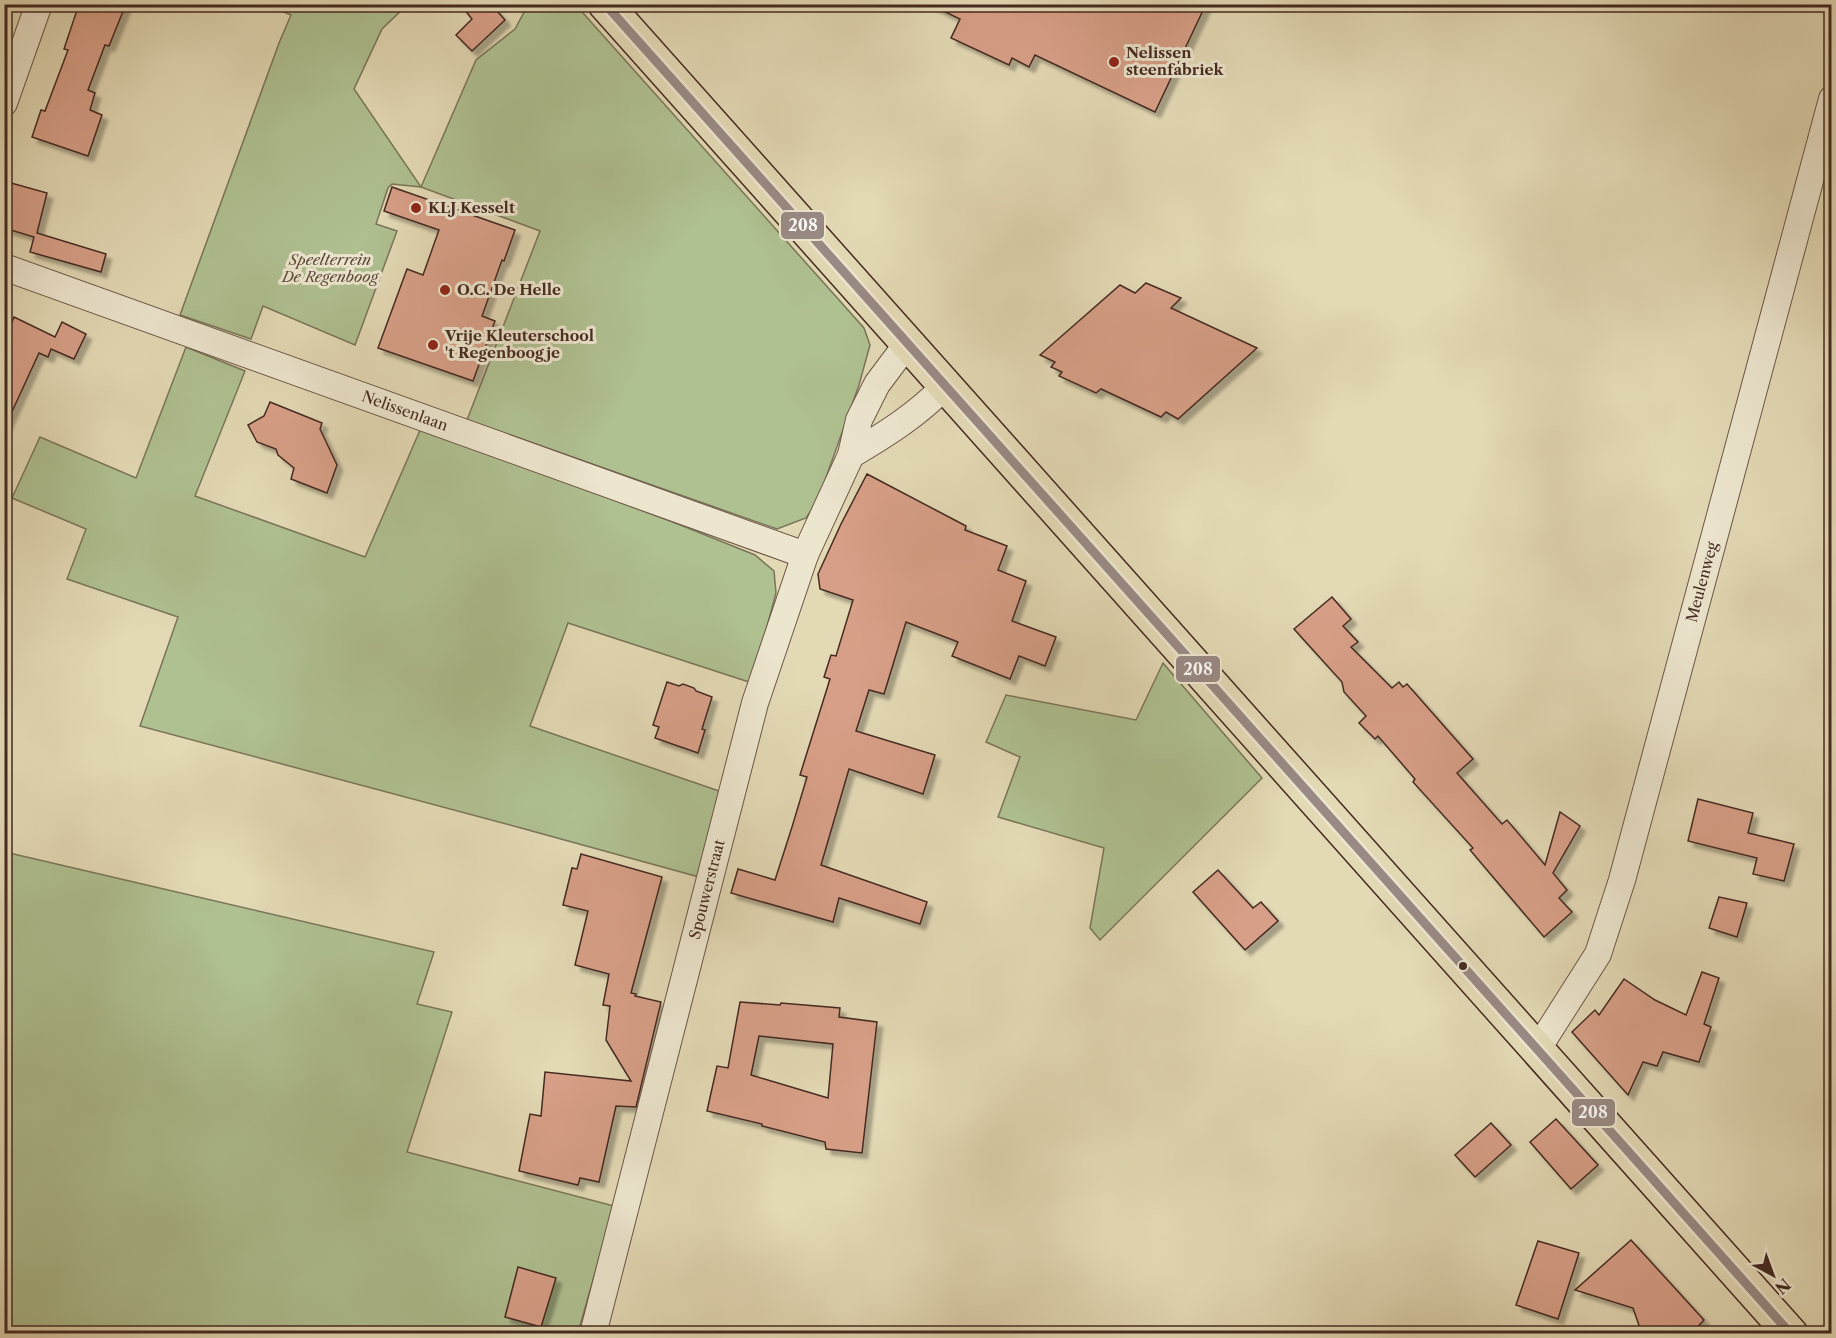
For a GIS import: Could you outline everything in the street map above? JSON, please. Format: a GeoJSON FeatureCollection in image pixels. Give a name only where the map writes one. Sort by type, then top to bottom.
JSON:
{"type":"FeatureCollection","features":[{"type":"Feature","properties":{"kind":"main road"},"geometry":{"type":"LineString","coordinates":[[605,4],[1791,1334]]}},
{"type":"Feature","properties":{"kind":"street"},"geometry":{"type":"LineString","coordinates":[[4,103],[39,4]]}},
{"type":"Feature","properties":{"kind":"street","name":"Meulenweg"},"geometry":{"type":"LineString","coordinates":[[1537,1050],[1598,954],[1622,880],[1832,99]]}},
{"type":"Feature","properties":{"kind":"street","name":"Nelissenlaan"},"geometry":{"type":"LineString","coordinates":[[4,267],[805,555]]}},
{"type":"Feature","properties":{"kind":"street","name":"Spouwerstraat"},"geometry":{"type":"LineString","coordinates":[[593,1334],[755,703],[805,555],[851,455],[859,420],[877,384],[907,344]]}},
{"type":"Feature","properties":{"kind":"street"},"geometry":{"type":"LineString","coordinates":[[851,455],[899,426],[945,386]]}},
{"type":"Feature","properties":{"kind":"green space"},"geometry":{"type":"Polygon","coordinates":[[[575,4],[864,328],[870,345],[859,385],[818,500],[806,518],[777,529],[467,420],[540,231],[421,187],[476,60],[515,29],[528,5],[575,4]]]}},
{"type":"Feature","properties":{"kind":"green space","name":"Speelterrein De Regenboog"},"geometry":{"type":"Polygon","coordinates":[[[267,5],[407,5],[382,29],[354,89],[421,187],[392,184],[388,188],[376,224],[397,231],[355,345],[263,306],[251,339],[180,315],[291,15],[267,5]]]}},
{"type":"Feature","properties":{"kind":"green space"},"geometry":{"type":"Polygon","coordinates":[[[186,347],[245,371],[195,496],[365,557],[421,428],[755,555],[774,571],[776,593],[752,683],[568,623],[530,726],[722,792],[699,877],[140,726],[178,617],[67,579],[86,529],[12,498],[40,437],[136,478],[186,347]]]}},
{"type":"Feature","properties":{"kind":"green space"},"geometry":{"type":"Polygon","coordinates":[[[1163,663],[1262,778],[1100,940],[1090,928],[1104,848],[998,817],[1020,757],[986,742],[1006,695],[1136,720],[1163,663]]]}},
{"type":"Feature","properties":{"kind":"green space"},"geometry":{"type":"Polygon","coordinates":[[[5,852],[434,952],[417,1004],[452,1012],[407,1152],[614,1206],[578,1333],[5,1334],[5,852]]]}},
{"type":"Feature","properties":{"kind":"building"},"geometry":{"type":"Polygon","coordinates":[[[79,4],[126,4],[109,46],[105,45],[88,90],[95,93],[90,110],[102,115],[88,156],[32,137],[41,110],[45,111],[68,50],[64,49],[79,4]]]}},
{"type":"Feature","properties":{"kind":"building"},"geometry":{"type":"Polygon","coordinates":[[[460,4],[491,4],[505,20],[472,51],[456,35],[472,19],[460,4]]]}},
{"type":"Feature","properties":{"kind":"building","name":"Nelissen steenfabriek"},"geometry":{"type":"Polygon","coordinates":[[[929,4],[1206,4],[1155,112],[1035,55],[1029,67],[1012,58],[1009,65],[951,38],[960,19],[929,4]]]}},
{"type":"Feature","properties":{"kind":"building"},"geometry":{"type":"Polygon","coordinates":[[[4,181],[47,193],[37,233],[106,254],[101,272],[30,252],[34,237],[4,228],[4,181]]]}},
{"type":"Feature","properties":{"kind":"building","name":"O.C. De Helle"},"geometry":{"type":"Polygon","coordinates":[[[392,187],[515,230],[482,316],[495,321],[473,381],[378,348],[407,269],[423,275],[439,230],[384,211],[392,187]]]}},
{"type":"Feature","properties":{"kind":"building"},"geometry":{"type":"Polygon","coordinates":[[[1146,283],[1181,298],[1171,308],[1257,348],[1178,419],[1166,412],[1161,417],[1101,389],[1096,393],[1059,376],[1062,372],[1051,367],[1055,362],[1040,355],[1120,285],[1135,293],[1146,283]]]}},
{"type":"Feature","properties":{"kind":"building"},"geometry":{"type":"Polygon","coordinates":[[[14,317],[55,337],[62,322],[86,334],[74,359],[51,349],[48,357],[39,353],[4,429],[4,319],[12,322],[14,317]]]}},
{"type":"Feature","properties":{"kind":"building"},"geometry":{"type":"Polygon","coordinates":[[[270,402],[322,423],[320,429],[337,465],[327,493],[291,479],[294,468],[278,455],[276,449],[257,442],[248,425],[264,416],[270,402]]]}},
{"type":"Feature","properties":{"kind":"building"},"geometry":{"type":"Polygon","coordinates":[[[867,474],[966,526],[965,530],[1007,546],[998,570],[1026,581],[1012,621],[1056,637],[1045,666],[1019,656],[1010,679],[952,656],[958,642],[906,622],[884,694],[869,690],[856,731],[935,755],[923,794],[849,769],[821,865],[927,902],[920,924],[839,898],[833,922],[731,893],[738,869],[775,880],[807,777],[800,775],[830,679],[824,677],[831,655],[836,656],[853,600],[820,589],[818,574],[867,474]]]}},
{"type":"Feature","properties":{"kind":"building"},"geometry":{"type":"Polygon","coordinates":[[[1332,597],[1351,619],[1343,626],[1358,642],[1351,647],[1392,688],[1399,682],[1403,687],[1407,684],[1473,759],[1457,773],[1502,824],[1507,820],[1545,865],[1560,812],[1580,826],[1553,873],[1567,890],[1559,898],[1572,912],[1544,937],[1470,850],[1473,848],[1413,782],[1415,779],[1378,736],[1375,739],[1359,723],[1366,716],[1344,692],[1342,682],[1294,629],[1332,597]]]}},
{"type":"Feature","properties":{"kind":"building"},"geometry":{"type":"Polygon","coordinates":[[[667,682],[679,686],[683,684],[712,697],[702,729],[705,730],[698,753],[655,738],[659,727],[653,725],[667,682]]]}},
{"type":"Feature","properties":{"kind":"building"},"geometry":{"type":"Polygon","coordinates":[[[1698,799],[1753,813],[1748,833],[1794,844],[1784,881],[1753,874],[1757,858],[1688,841],[1698,799]]]}},
{"type":"Feature","properties":{"kind":"building"},"geometry":{"type":"Polygon","coordinates":[[[581,854],[662,877],[631,993],[661,1002],[636,1107],[616,1106],[599,1182],[580,1178],[578,1185],[519,1171],[530,1114],[541,1116],[545,1072],[631,1081],[606,1040],[610,1006],[603,1005],[609,974],[575,965],[588,911],[563,905],[572,868],[577,869],[581,854]]]}},
{"type":"Feature","properties":{"kind":"building"},"geometry":{"type":"Polygon","coordinates":[[[1218,870],[1253,908],[1261,902],[1278,921],[1245,950],[1193,892],[1218,870]]]}},
{"type":"Feature","properties":{"kind":"building"},"geometry":{"type":"Polygon","coordinates":[[[1719,897],[1747,903],[1737,937],[1709,928],[1719,897]]]}},
{"type":"Feature","properties":{"kind":"building"},"geometry":{"type":"Polygon","coordinates":[[[1702,972],[1719,978],[1704,1024],[1711,1027],[1699,1062],[1663,1052],[1657,1066],[1643,1062],[1628,1095],[1572,1032],[1595,1010],[1599,1015],[1624,979],[1655,1000],[1686,1015],[1702,972]]]}},
{"type":"Feature","properties":{"kind":"building"},"geometry":{"type":"Polygon","coordinates":[[[740,1002],[840,1008],[839,1017],[877,1022],[862,1153],[826,1149],[825,1142],[707,1111],[717,1066],[728,1068],[740,1002]],[[759,1036],[751,1075],[828,1098],[833,1044],[759,1036]]]}},
{"type":"Feature","properties":{"kind":"building"},"geometry":{"type":"Polygon","coordinates":[[[1556,1119],[1598,1165],[1571,1189],[1530,1142],[1556,1119]]]}},
{"type":"Feature","properties":{"kind":"building"},"geometry":{"type":"Polygon","coordinates":[[[1491,1123],[1511,1145],[1475,1177],[1455,1155],[1491,1123]]]}},
{"type":"Feature","properties":{"kind":"building"},"geometry":{"type":"Polygon","coordinates":[[[1631,1240],[1704,1320],[1691,1334],[1642,1334],[1633,1308],[1575,1290],[1631,1240]]]}},
{"type":"Feature","properties":{"kind":"building"},"geometry":{"type":"Polygon","coordinates":[[[1538,1241],[1579,1253],[1558,1319],[1516,1305],[1538,1241]]]}},
{"type":"Feature","properties":{"kind":"building"},"geometry":{"type":"Polygon","coordinates":[[[518,1267],[556,1278],[541,1327],[505,1317],[518,1267]]]}},
{"type":"Feature","properties":{"kind":"transit line","name":"208"},"geometry":{"type":"LineString","coordinates":[[605,4],[1791,1334]]}},
{"type":"Feature","properties":{"kind":"place","name":"Nelissen steenfabriek"},"geometry":{"type":"Point","coordinates":[1114,62]}},
{"type":"Feature","properties":{"kind":"place","name":"KLJ Kesselt"},"geometry":{"type":"Point","coordinates":[416,208]}},
{"type":"Feature","properties":{"kind":"place","name":"O.C. De Helle"},"geometry":{"type":"Point","coordinates":[445,290]}},
{"type":"Feature","properties":{"kind":"place","name":"Vrije Kleuterschool 't Regenboogje"},"geometry":{"type":"Point","coordinates":[433,345]}}]}
